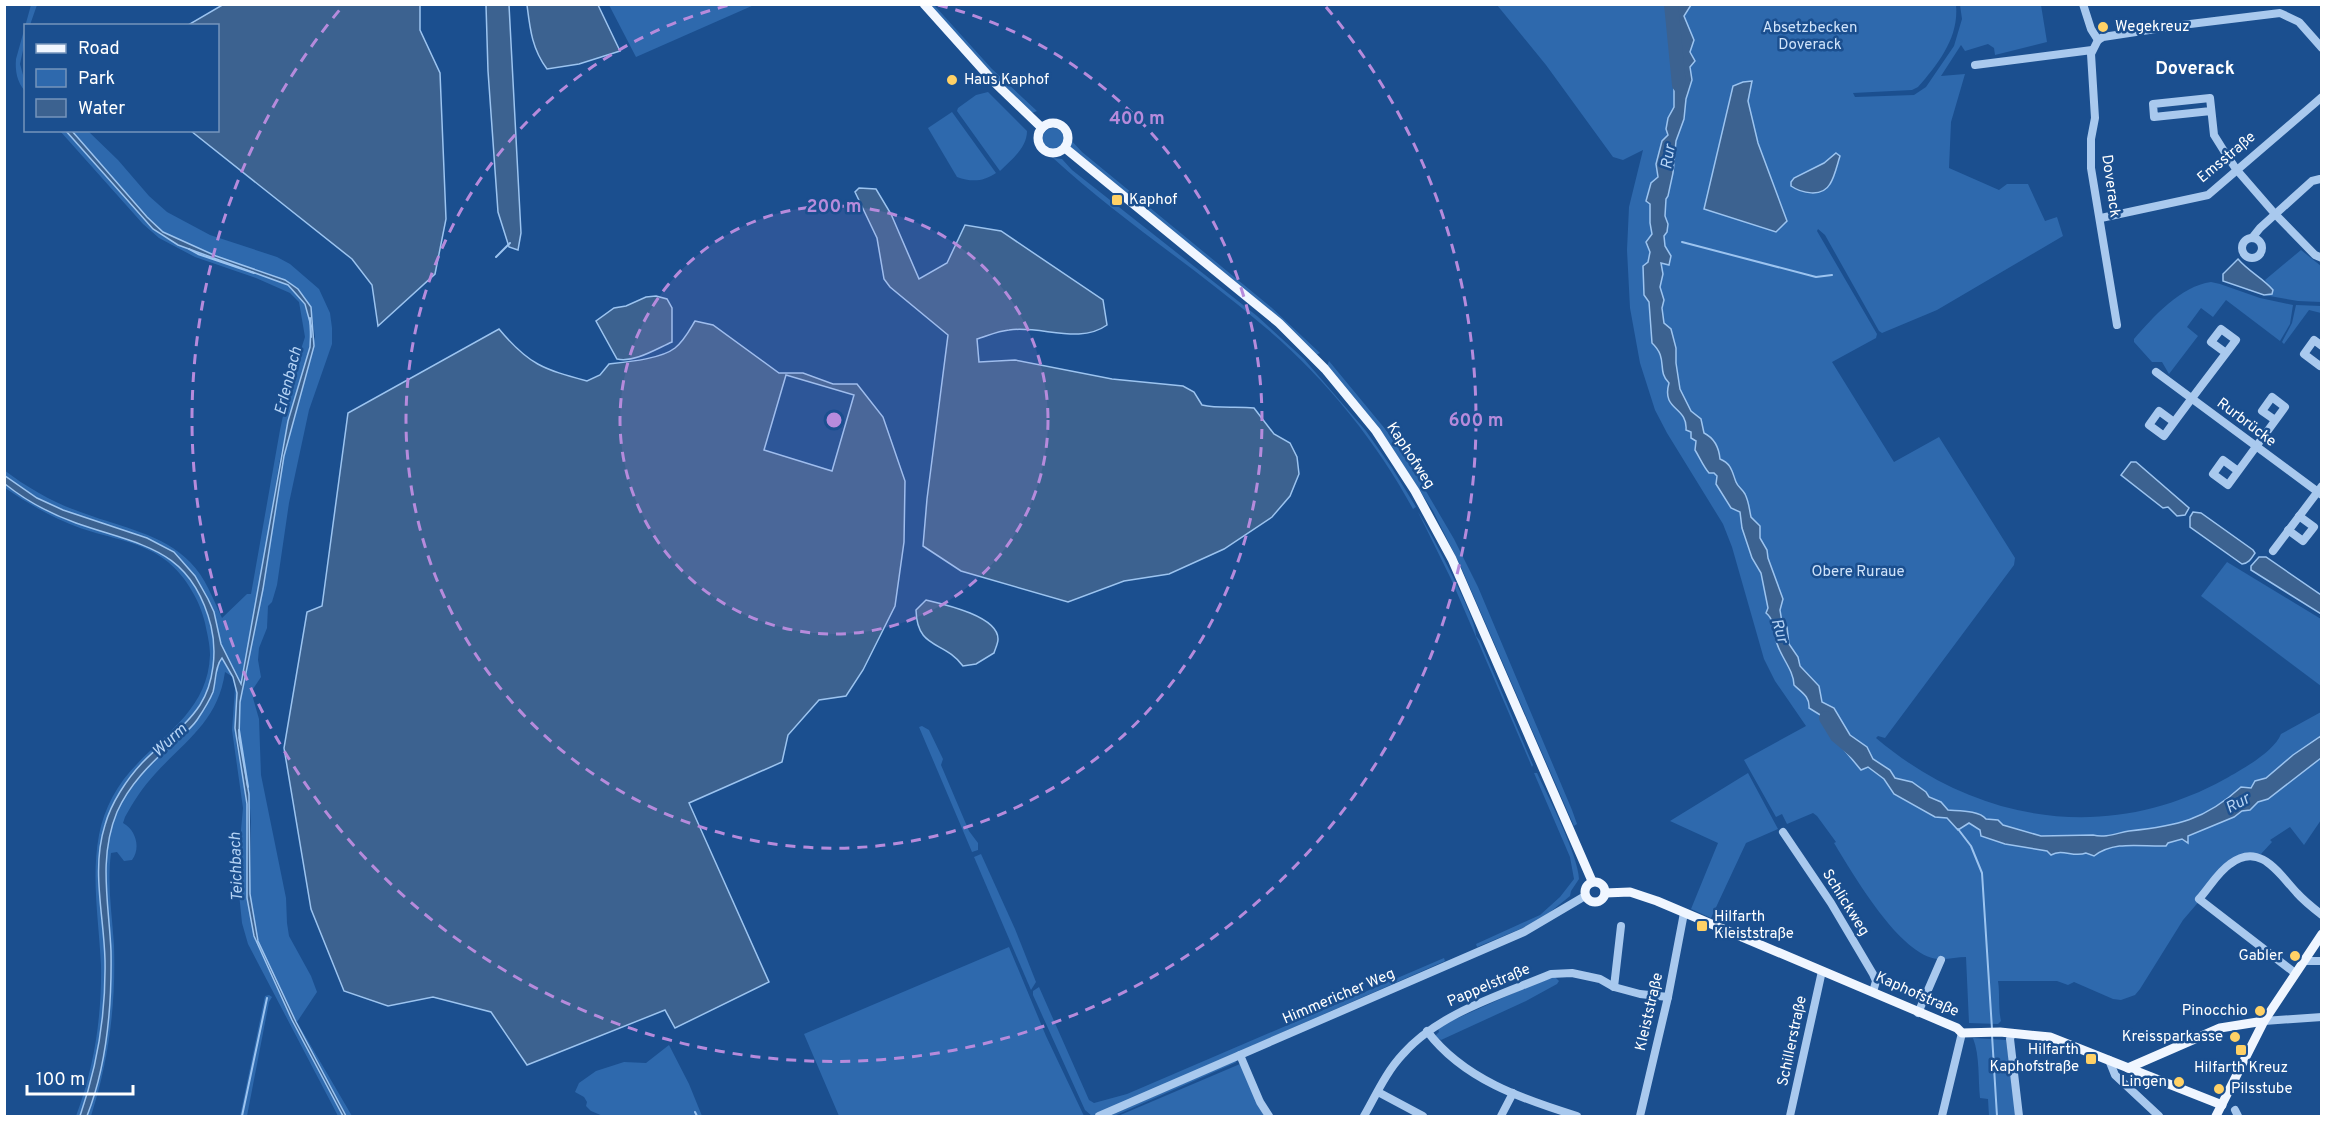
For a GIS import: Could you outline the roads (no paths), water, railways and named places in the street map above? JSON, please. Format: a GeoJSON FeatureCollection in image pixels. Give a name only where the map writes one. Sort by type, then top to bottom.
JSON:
{"type":"FeatureCollection","features":[{"type":"Feature","properties":{"kind":"main road","name":"Kaphofweg"},"geometry":{"type":"LineString","coordinates":[[924,4],[985,72],[1042,128],[1038,139],[1044,150],[1052,153],[1065,148],[1279,323],[1331,376],[1376,431],[1421,501],[1452,559],[1592,881]]}},
{"type":"Feature","properties":{"kind":"main road"},"geometry":{"type":"LineString","coordinates":[[1042,128],[1053,123],[1065,128],[1069,140],[1065,148]]}},
{"type":"Feature","properties":{"kind":"main road"},"geometry":{"type":"LineString","coordinates":[[1592,881],[1602,884],[1605,893],[1598,902],[1591,901],[1585,896],[1585,887],[1592,881]]}},
{"type":"Feature","properties":{"kind":"main road","name":"Kaphofstraße"},"geometry":{"type":"LineString","coordinates":[[1605,893],[1630,892],[1684,913],[1957,1028],[1962,1033],[2000,1032],[2050,1037],[2222,1105]]}},
{"type":"Feature","properties":{"kind":"main road"},"geometry":{"type":"LineString","coordinates":[[2216,1116],[2264,1021],[2322,933]]}},
{"type":"Feature","properties":{"kind":"main road"},"geometry":{"type":"LineString","coordinates":[[2128,1068],[2220,1028],[2264,1021]]}},
{"type":"Feature","properties":{"kind":"street"},"geometry":{"type":"LineString","coordinates":[[2083,4],[2091,29],[2098,40]]}},
{"type":"Feature","properties":{"kind":"street"},"geometry":{"type":"LineString","coordinates":[[1976,65],[2092,50],[2098,40],[2103,38],[2182,25],[2280,13],[2299,22],[2322,48]]}},
{"type":"Feature","properties":{"kind":"street","name":"Doverack"},"geometry":{"type":"LineString","coordinates":[[2092,50],[2095,118],[2091,139],[2091,168],[2117,325]]}},
{"type":"Feature","properties":{"kind":"street","name":"Emsstraße"},"geometry":{"type":"LineString","coordinates":[[2101,218],[2208,195],[2322,97]]}},
{"type":"Feature","properties":{"kind":"street"},"geometry":{"type":"LineString","coordinates":[[2211,111],[2154,117],[2153,104],[2210,98],[2214,135],[2236,169],[2275,214],[2315,255],[2322,258]]}},
{"type":"Feature","properties":{"kind":"street"},"geometry":{"type":"LineString","coordinates":[[2252,238],[2312,181],[2321,178]]}},
{"type":"Feature","properties":{"kind":"street"},"geometry":{"type":"LineString","coordinates":[[2322,346],[2314,340],[2304,354],[2320,366],[2322,364]]}},
{"type":"Feature","properties":{"kind":"street"},"geometry":{"type":"LineString","coordinates":[[2174,422],[2226,353]]}},
{"type":"Feature","properties":{"kind":"street","name":"Rurbrücke"},"geometry":{"type":"LineString","coordinates":[[2156,372],[2256,447],[2320,491]]}},
{"type":"Feature","properties":{"kind":"street"},"geometry":{"type":"LineString","coordinates":[[2238,471],[2276,420]]}},
{"type":"Feature","properties":{"kind":"street"},"geometry":{"type":"LineString","coordinates":[[2273,551],[2320,491]]}},
{"type":"Feature","properties":{"kind":"street"},"geometry":{"type":"LineString","coordinates":[[2288,530],[2303,541],[2314,526],[2299,516]]}},
{"type":"Feature","properties":{"kind":"street","name":"Schlickweg"},"geometry":{"type":"LineString","coordinates":[[1783,832],[1831,903],[1873,974],[1876,981],[1873,992]]}},
{"type":"Feature","properties":{"kind":"street"},"geometry":{"type":"LineString","coordinates":[[2295,973],[2199,899],[2229,864],[2244,857],[2254,856],[2270,862],[2298,894],[2322,915]]}},
{"type":"Feature","properties":{"kind":"street","name":"Himmericher Weg"},"geometry":{"type":"LineString","coordinates":[[1099,1116],[1524,932],[1585,896]]}},
{"type":"Feature","properties":{"kind":"street","name":"Kleiststraße"},"geometry":{"type":"LineString","coordinates":[[1640,1116],[1668,998],[1684,913]]}},
{"type":"Feature","properties":{"kind":"street"},"geometry":{"type":"LineString","coordinates":[[1614,987],[1621,926]]}},
{"type":"Feature","properties":{"kind":"street"},"geometry":{"type":"LineString","coordinates":[[1918,1013],[1941,960]]}},
{"type":"Feature","properties":{"kind":"street"},"geometry":{"type":"LineString","coordinates":[[2303,961],[2322,961]]}},
{"type":"Feature","properties":{"kind":"street","name":"Schillerstraße"},"geometry":{"type":"LineString","coordinates":[[1790,1116],[1822,971]]}},
{"type":"Feature","properties":{"kind":"street","name":"Pappelstraße"},"geometry":{"type":"LineString","coordinates":[[1364,1116],[1401,1055],[1427,1031],[1439,1022],[1551,974],[1572,973],[1600,979],[1614,987],[1640,994],[1668,998]]}},
{"type":"Feature","properties":{"kind":"street"},"geometry":{"type":"LineString","coordinates":[[2264,1021],[2322,1017]]}},
{"type":"Feature","properties":{"kind":"street"},"geometry":{"type":"LineString","coordinates":[[1427,1031],[1445,1054],[1465,1070],[1513,1094],[1577,1116]]}},
{"type":"Feature","properties":{"kind":"street"},"geometry":{"type":"LineString","coordinates":[[1942,1116],[1962,1033]]}},
{"type":"Feature","properties":{"kind":"street"},"geometry":{"type":"LineString","coordinates":[[2012,1033],[2010,1039],[2019,1116]]}},
{"type":"Feature","properties":{"kind":"street"},"geometry":{"type":"LineString","coordinates":[[1240,1055],[1260,1102],[1269,1116]]}},
{"type":"Feature","properties":{"kind":"street"},"geometry":{"type":"LineString","coordinates":[[2109,1060],[2115,1075],[2159,1116]]}},
{"type":"Feature","properties":{"kind":"street"},"geometry":{"type":"LineString","coordinates":[[1378,1092],[1423,1116]]}},
{"type":"Feature","properties":{"kind":"street"},"geometry":{"type":"LineString","coordinates":[[1501,1116],[1513,1094]]}},
{"type":"Feature","properties":{"kind":"water"},"geometry":{"type":"Polygon","coordinates":[[[224,4],[420,5],[420,30],[440,73],[446,219],[435,274],[378,326],[372,285],[352,259],[192,132],[219,132],[219,24],[190,24],[224,4]]]}},
{"type":"Feature","properties":{"kind":"water"},"geometry":{"type":"Polygon","coordinates":[[[486,5],[509,5],[521,233],[518,250],[509,247],[498,212],[488,71],[486,5]]]}},
{"type":"Feature","properties":{"kind":"water"},"geometry":{"type":"Polygon","coordinates":[[[527,5],[598,5],[620,51],[579,64],[547,69],[535,46],[527,5]]]}},
{"type":"Feature","properties":{"kind":"water"},"geometry":{"type":"Polygon","coordinates":[[[1672,5],[1691,5],[1684,16],[1694,40],[1690,52],[1695,61],[1690,67],[1692,80],[1686,99],[1684,119],[1676,141],[1673,173],[1666,199],[1665,216],[1668,224],[1664,236],[1665,246],[1671,256],[1669,265],[1661,263],[1663,274],[1660,287],[1664,300],[1662,308],[1664,323],[1671,329],[1676,348],[1680,389],[1691,411],[1701,419],[1704,433],[1715,444],[1720,459],[1731,469],[1737,484],[1744,492],[1751,517],[1760,526],[1760,538],[1767,550],[1783,599],[1780,610],[1782,622],[1787,627],[1789,644],[1798,657],[1800,666],[1819,686],[1822,702],[1834,708],[1850,735],[1867,747],[1873,759],[1890,770],[1895,778],[1912,782],[1929,797],[1941,802],[1948,810],[1974,812],[1986,819],[1998,820],[2003,825],[2041,836],[2107,836],[2176,824],[2190,820],[2215,807],[2241,787],[2251,788],[2255,781],[2266,778],[2293,755],[2321,736],[2321,758],[2268,799],[2258,802],[2250,810],[2242,811],[2234,817],[2188,836],[2188,843],[2182,839],[2168,843],[2166,846],[2120,846],[2094,856],[2086,853],[2060,852],[2051,855],[2047,851],[2005,844],[1981,836],[1980,830],[1969,823],[1958,830],[1947,818],[1935,817],[1894,794],[1884,779],[1868,767],[1861,770],[1841,746],[1844,741],[1839,735],[1826,728],[1822,716],[1809,708],[1807,697],[1794,685],[1792,674],[1778,646],[1772,622],[1766,613],[1768,608],[1761,573],[1752,558],[1742,528],[1740,512],[1731,508],[1716,484],[1717,476],[1709,473],[1703,465],[1695,450],[1696,441],[1691,438],[1691,432],[1686,430],[1683,416],[1671,404],[1668,392],[1669,383],[1663,374],[1660,354],[1652,343],[1649,302],[1644,295],[1643,266],[1648,262],[1650,252],[1646,242],[1652,234],[1650,204],[1646,201],[1651,183],[1658,177],[1656,164],[1662,141],[1668,135],[1666,129],[1668,118],[1674,107],[1674,77],[1679,63],[1672,5]]]}},
{"type":"Feature","properties":{"kind":"water"},"geometry":{"type":"Polygon","coordinates":[[[1752,81],[1748,101],[1758,143],[1787,221],[1776,232],[1704,209],[1733,86],[1752,81]]]}},
{"type":"Feature","properties":{"kind":"water","name":"Wurm"},"geometry":{"type":"Polygon","coordinates":[[[67,132],[73,132],[147,217],[163,232],[216,256],[285,280],[298,289],[311,307],[314,346],[284,456],[263,589],[240,702],[239,738],[249,794],[250,894],[258,941],[296,1022],[346,1116],[343,1116],[292,1020],[254,936],[247,898],[247,804],[235,728],[237,693],[233,677],[222,658],[208,703],[192,727],[155,760],[134,784],[122,802],[111,829],[106,864],[111,951],[107,1035],[94,1097],[87,1116],[80,1116],[96,1059],[104,1000],[105,960],[99,892],[99,858],[105,825],[115,800],[131,776],[187,721],[200,705],[205,696],[213,667],[213,636],[202,600],[191,580],[177,565],[160,553],[142,545],[48,511],[5,484],[5,476],[37,498],[63,510],[147,538],[174,552],[195,576],[208,599],[214,612],[221,644],[241,684],[288,421],[310,347],[311,326],[305,304],[288,285],[178,245],[153,229],[67,132]]]}},
{"type":"Feature","properties":{"kind":"water"},"geometry":{"type":"Polygon","coordinates":[[[1836,153],[1840,156],[1833,178],[1822,191],[1811,193],[1791,186],[1794,178],[1824,163],[1836,153]]]}},
{"type":"Feature","properties":{"kind":"water"},"geometry":{"type":"Polygon","coordinates":[[[859,188],[876,189],[891,214],[919,279],[947,263],[965,225],[1001,231],[1103,300],[1107,325],[1096,331],[1084,334],[1021,329],[997,332],[977,339],[979,362],[1015,360],[1112,379],[1183,386],[1194,392],[1202,405],[1254,408],[1274,434],[1290,443],[1297,457],[1299,474],[1290,496],[1272,517],[1224,549],[1169,574],[1124,581],[1068,602],[961,571],[923,546],[948,335],[890,287],[884,279],[877,238],[855,192],[859,188]]]}},
{"type":"Feature","properties":{"kind":"water"},"geometry":{"type":"Polygon","coordinates":[[[2238,259],[2273,290],[2272,294],[2264,295],[2223,281],[2223,274],[2238,259]]]}},
{"type":"Feature","properties":{"kind":"water"},"geometry":{"type":"Polygon","coordinates":[[[656,296],[667,299],[672,308],[672,342],[638,357],[617,359],[596,321],[614,308],[656,296]]]}},
{"type":"Feature","properties":{"kind":"water"},"geometry":{"type":"Polygon","coordinates":[[[695,321],[713,325],[779,373],[803,373],[833,384],[857,384],[883,417],[905,481],[904,542],[895,606],[863,670],[846,696],[819,700],[788,735],[782,762],[689,803],[769,982],[675,1028],[665,1010],[527,1065],[491,1012],[433,997],[388,1006],[344,991],[311,909],[284,748],[307,612],[322,606],[348,413],[499,329],[519,351],[538,364],[587,381],[600,375],[609,364],[644,359],[669,352],[681,342],[695,321]],[[786,375],[764,450],[832,471],[854,395],[786,375]]]}},
{"type":"Feature","properties":{"kind":"water"},"geometry":{"type":"Polygon","coordinates":[[[2131,462],[2136,462],[2189,508],[2185,515],[2177,516],[2168,507],[2163,508],[2121,475],[2131,462]]]}},
{"type":"Feature","properties":{"kind":"water"},"geometry":{"type":"Polygon","coordinates":[[[2193,512],[2201,513],[2253,550],[2255,553],[2251,559],[2242,564],[2190,527],[2190,517],[2193,512]]]}},
{"type":"Feature","properties":{"kind":"water"},"geometry":{"type":"Polygon","coordinates":[[[2259,557],[2266,557],[2321,595],[2321,614],[2251,570],[2251,566],[2259,557]]]}},
{"type":"Feature","properties":{"kind":"water"},"geometry":{"type":"Polygon","coordinates":[[[926,600],[968,612],[989,624],[996,631],[998,639],[994,653],[976,664],[963,666],[956,658],[926,638],[921,632],[916,610],[926,600]]]}},
{"type":"Feature","properties":{"kind":"waterway","name":"Rur"},"geometry":{"type":"LineString","coordinates":[[1671,4],[1679,85]]}},
{"type":"Feature","properties":{"kind":"waterway"},"geometry":{"type":"LineString","coordinates":[[1682,242],[1816,277],[1832,275]]}},
{"type":"Feature","properties":{"kind":"waterway"},"geometry":{"type":"LineString","coordinates":[[496,257],[510,243]]}},
{"type":"Feature","properties":{"kind":"waterway","name":"Erlenbach"},"geometry":{"type":"LineString","coordinates":[[189,249],[254,273]]}},
{"type":"Feature","properties":{"kind":"waterway","name":"Erlenbach"},"geometry":{"type":"LineString","coordinates":[[310,318],[311,337]]}},
{"type":"Feature","properties":{"kind":"waterway","name":"Rur"},"geometry":{"type":"LineString","coordinates":[[1826,718],[1837,736],[1857,753]]}},
{"type":"Feature","properties":{"kind":"waterway","name":"Teichbach"},"geometry":{"type":"LineString","coordinates":[[239,730],[248,787]]}},
{"type":"Feature","properties":{"kind":"waterway"},"geometry":{"type":"LineString","coordinates":[[1958,829],[1971,846],[1982,873],[1992,1029]]}},
{"type":"Feature","properties":{"kind":"waterway"},"geometry":{"type":"LineString","coordinates":[[242,1116],[267,998]]}},
{"type":"Feature","properties":{"kind":"waterway"},"geometry":{"type":"LineString","coordinates":[[1992,1035],[1997,1116]]}},
{"type":"Feature","properties":{"kind":"waterway"},"geometry":{"type":"LineString","coordinates":[[695,1112],[697,1116]]}},
{"type":"Feature","properties":{"kind":"place","name":"Wegekreuz"},"geometry":{"type":"Point","coordinates":[2103,27]}},
{"type":"Feature","properties":{"kind":"place","name":"Haus Kaphof"},"geometry":{"type":"Point","coordinates":[952,80]}},
{"type":"Feature","properties":{"kind":"place","name":"Kaphof"},"geometry":{"type":"Point","coordinates":[1117,200]}},
{"type":"Feature","properties":{"kind":"place","name":"Hilfarth Kleiststraße"},"geometry":{"type":"Point","coordinates":[1702,926]}},
{"type":"Feature","properties":{"kind":"place","name":"Gabler"},"geometry":{"type":"Point","coordinates":[2295,956]}},
{"type":"Feature","properties":{"kind":"place","name":"Pinocchio"},"geometry":{"type":"Point","coordinates":[2260,1011]}},
{"type":"Feature","properties":{"kind":"place","name":"Kreissparkasse"},"geometry":{"type":"Point","coordinates":[2235,1037]}},
{"type":"Feature","properties":{"kind":"place","name":"Hilfarth Kreuz"},"geometry":{"type":"Point","coordinates":[2241,1050]}},
{"type":"Feature","properties":{"kind":"place","name":"Hilfarth Kaphofstraße"},"geometry":{"type":"Point","coordinates":[2091,1059]}},
{"type":"Feature","properties":{"kind":"place","name":"Lingen"},"geometry":{"type":"Point","coordinates":[2179,1082]}},
{"type":"Feature","properties":{"kind":"place","name":"Pilsstube"},"geometry":{"type":"Point","coordinates":[2219,1089]}},
{"type":"Feature","properties":{"kind":"district","name":"Doverack"},"geometry":{"type":"Point","coordinates":[2195,69]}},
{"type":"Feature","properties":{"kind":"park label","name":"Absetzbecken Doverack"},"geometry":{"type":"Point","coordinates":[1810,36]}},
{"type":"Feature","properties":{"kind":"park label","name":"Obere Ruraue"},"geometry":{"type":"Point","coordinates":[1858,572]}}]}
